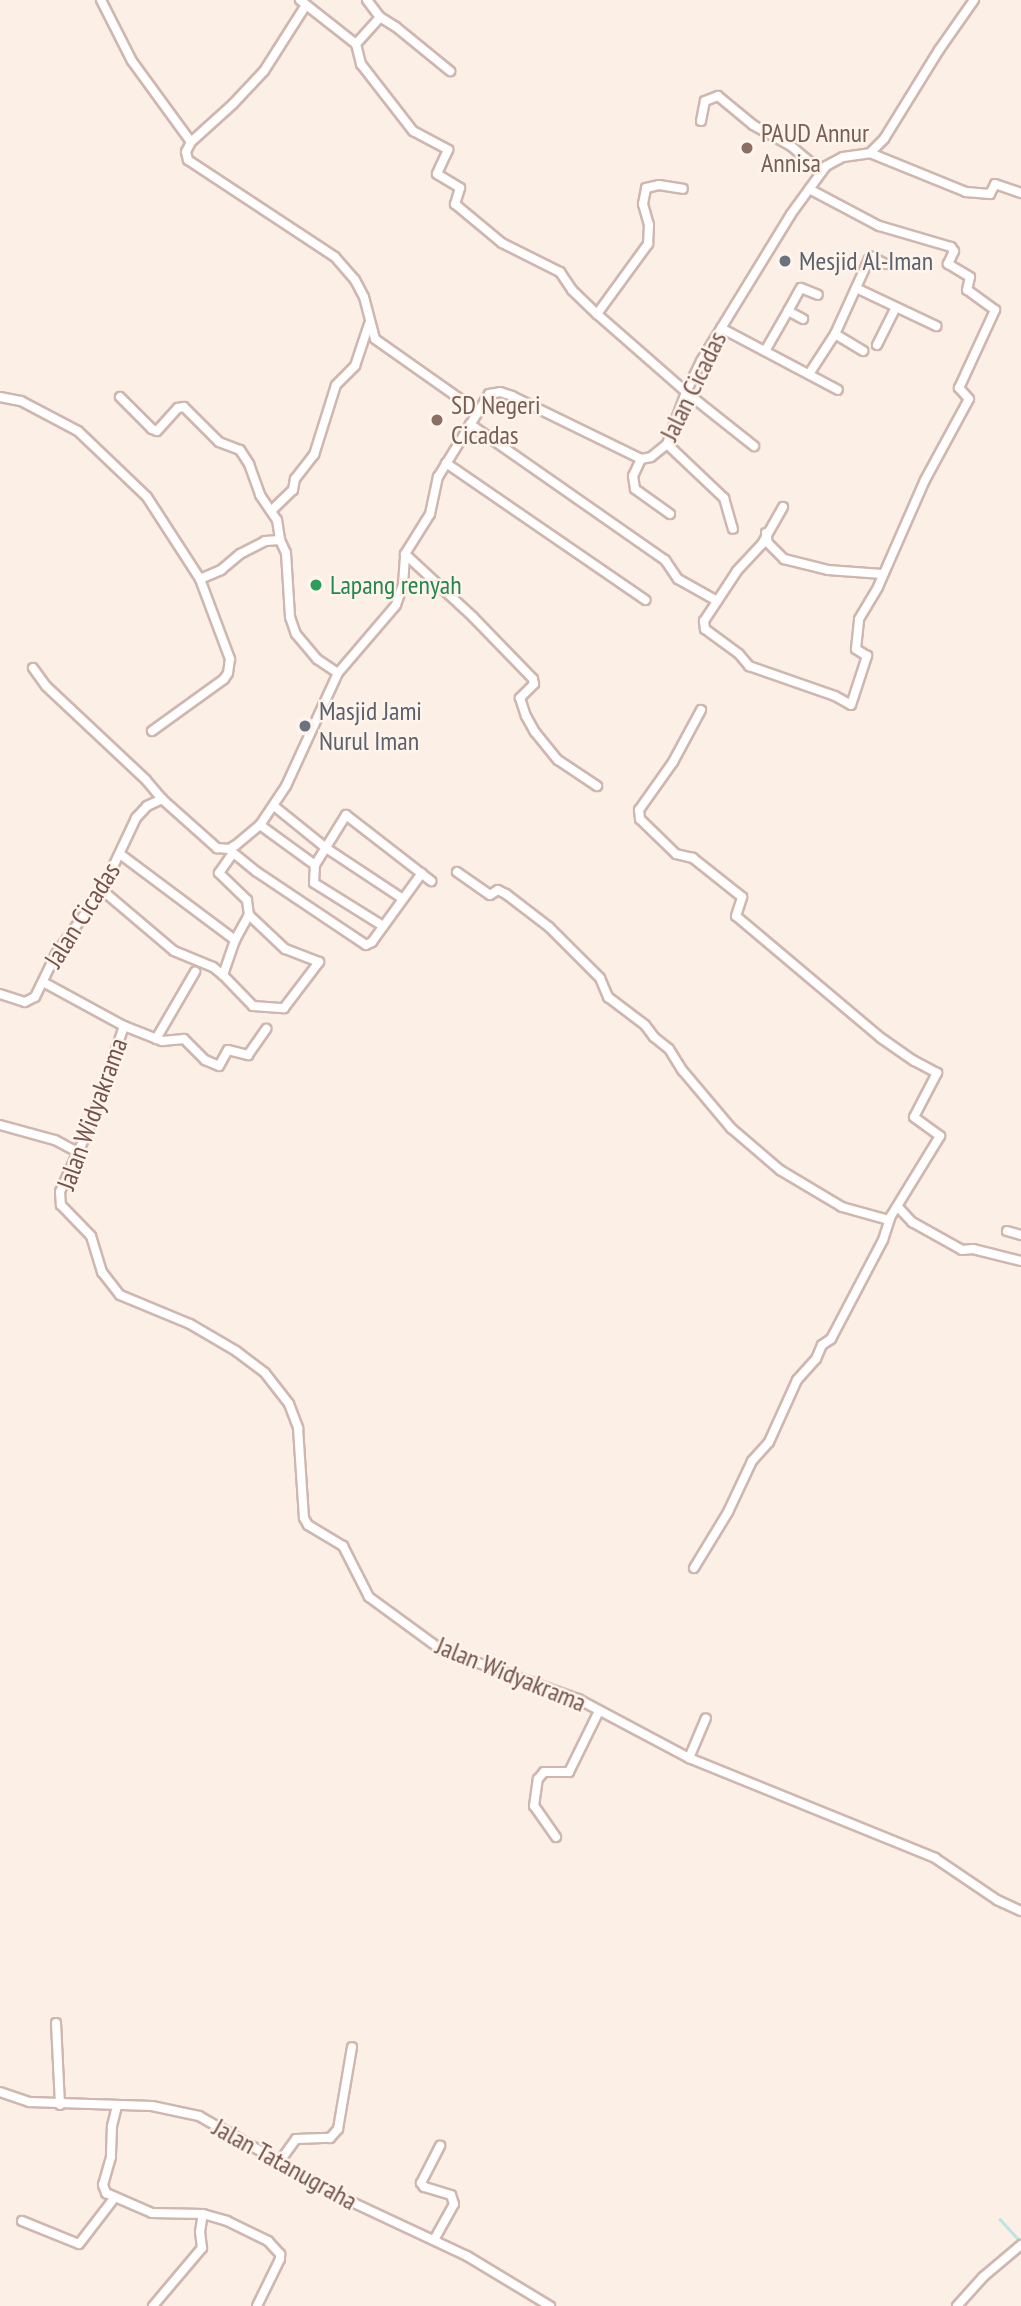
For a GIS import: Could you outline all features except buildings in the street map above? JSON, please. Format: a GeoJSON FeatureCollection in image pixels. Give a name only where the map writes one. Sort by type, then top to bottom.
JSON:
{"type":"FeatureCollection","features":[{"type":"Feature","properties":{"kind":"street"},"geometry":{"type":"LineString","coordinates":[[101,0],[132,61],[191,142]]}},
{"type":"Feature","properties":{"kind":"street"},"geometry":{"type":"LineString","coordinates":[[367,0],[380,17],[450,71]]}},
{"type":"Feature","properties":{"kind":"street"},"geometry":{"type":"LineString","coordinates":[[870,153],[884,139],[974,0]]}},
{"type":"Feature","properties":{"kind":"street"},"geometry":{"type":"LineString","coordinates":[[477,411],[375,339],[364,296],[335,257],[232,187],[192,164],[186,152],[191,142],[264,71],[303,3],[356,44],[365,70],[413,131],[448,150],[437,174],[460,188],[455,204],[502,243],[560,272],[597,314],[686,392],[754,446]]}},
{"type":"Feature","properties":{"kind":"street"},"geometry":{"type":"LineString","coordinates":[[356,44],[380,17]]}},
{"type":"Feature","properties":{"kind":"street"},"geometry":{"type":"LineString","coordinates":[[701,121],[705,101],[718,96],[753,125],[791,146],[821,171],[835,160],[870,153],[966,192],[989,194],[995,184],[1021,193]]}},
{"type":"Feature","properties":{"kind":"street","name":"Jalan Cicadas"},"geometry":{"type":"LineString","coordinates":[[231,851],[260,825],[274,806],[338,673],[397,605],[403,585],[405,554],[430,513],[438,477],[489,394],[499,392],[641,459],[651,457],[667,444],[686,392],[721,328],[761,259],[821,171]]}},
{"type":"Feature","properties":{"kind":"street"},"geometry":{"type":"LineString","coordinates":[[597,314],[648,244],[649,225],[643,204],[646,188],[659,185],[683,189]]}},
{"type":"Feature","properties":{"kind":"street"},"geometry":{"type":"LineString","coordinates":[[783,507],[762,544],[737,571],[704,621],[705,629],[739,654],[749,666],[835,696],[851,705],[867,656],[856,649],[858,625],[925,480],[969,400],[959,388],[995,310],[967,290],[971,277],[948,264],[954,251],[951,247],[879,226],[809,189]]}},
{"type":"Feature","properties":{"kind":"street"},"geometry":{"type":"LineString","coordinates":[[809,374],[835,334],[870,257],[885,264]]}},
{"type":"Feature","properties":{"kind":"street"},"geometry":{"type":"LineString","coordinates":[[765,351],[802,288],[818,295]]}},
{"type":"Feature","properties":{"kind":"street"},"geometry":{"type":"LineString","coordinates":[[856,288],[936,326]]}},
{"type":"Feature","properties":{"kind":"street"},"geometry":{"type":"LineString","coordinates":[[877,345],[896,307]]}},
{"type":"Feature","properties":{"kind":"street"},"geometry":{"type":"LineString","coordinates":[[788,311],[803,319]]}},
{"type":"Feature","properties":{"kind":"street"},"geometry":{"type":"LineString","coordinates":[[271,511],[293,490],[295,479],[314,454],[336,385],[355,366],[370,321]]}},
{"type":"Feature","properties":{"kind":"street"},"geometry":{"type":"LineString","coordinates":[[721,328],[838,390]]}},
{"type":"Feature","properties":{"kind":"street"},"geometry":{"type":"LineString","coordinates":[[835,334],[863,351]]}},
{"type":"Feature","properties":{"kind":"street"},"geometry":{"type":"LineString","coordinates":[[0,397],[17,399],[78,431],[147,498],[200,579],[230,659],[228,673],[224,679],[152,731]]}},
{"type":"Feature","properties":{"kind":"street"},"geometry":{"type":"LineString","coordinates":[[120,397],[147,425],[157,430],[178,408],[186,408],[219,442],[240,450],[249,464],[260,495],[279,527],[279,540],[286,552],[290,617],[296,634],[317,659],[338,673]]}},
{"type":"Feature","properties":{"kind":"street"},"geometry":{"type":"LineString","coordinates":[[470,424],[665,559],[678,579],[717,601]]}},
{"type":"Feature","properties":{"kind":"street"},"geometry":{"type":"LineString","coordinates":[[667,444],[724,498],[733,529]]}},
{"type":"Feature","properties":{"kind":"street"},"geometry":{"type":"LineString","coordinates":[[641,459],[633,476],[635,489],[670,514]]}},
{"type":"Feature","properties":{"kind":"street"},"geometry":{"type":"LineString","coordinates":[[446,463],[645,600]]}},
{"type":"Feature","properties":{"kind":"street"},"geometry":{"type":"LineString","coordinates":[[766,533],[768,543],[784,559],[828,570],[882,574]]}},
{"type":"Feature","properties":{"kind":"street"},"geometry":{"type":"LineString","coordinates":[[200,579],[221,570],[240,554],[265,541],[279,540]]}},
{"type":"Feature","properties":{"kind":"street"},"geometry":{"type":"LineString","coordinates":[[405,554],[473,617],[533,679],[534,684],[520,698],[530,724],[558,760],[597,786]]}},
{"type":"Feature","properties":{"kind":"street"},"geometry":{"type":"LineString","coordinates":[[33,668],[46,687],[146,780],[206,841],[217,848],[231,851],[363,943],[369,945],[422,873]]}},
{"type":"Feature","properties":{"kind":"street"},"geometry":{"type":"LineString","coordinates":[[694,1567],[728,1511],[752,1461],[769,1442],[797,1380],[816,1359],[822,1345],[831,1339],[883,1240],[889,1220],[940,1137],[914,1117],[937,1074],[881,1038],[736,916],[734,913],[742,897],[693,858],[671,850],[640,819],[639,810],[673,762],[701,710]]}},
{"type":"Feature","properties":{"kind":"street","name":"Jalan Cicadas"},"geometry":{"type":"LineString","coordinates":[[1,996],[25,1002],[35,997],[57,954],[102,890],[136,818],[147,806],[162,799]]}},
{"type":"Feature","properties":{"kind":"street"},"geometry":{"type":"LineString","coordinates":[[274,806],[326,848],[403,898]]}},
{"type":"Feature","properties":{"kind":"street"},"geometry":{"type":"LineString","coordinates":[[383,926],[314,883],[315,866],[348,814],[431,881]]}},
{"type":"Feature","properties":{"kind":"street"},"geometry":{"type":"LineString","coordinates":[[260,825],[315,866]]}},
{"type":"Feature","properties":{"kind":"street"},"geometry":{"type":"LineString","coordinates":[[223,975],[235,940],[249,915],[247,900],[219,873],[231,851]]}},
{"type":"Feature","properties":{"kind":"street"},"geometry":{"type":"LineString","coordinates":[[121,854],[235,940]]}},
{"type":"Feature","properties":{"kind":"street"},"geometry":{"type":"LineString","coordinates":[[457,872],[489,894],[497,890],[506,894],[550,927],[600,978],[608,997],[645,1025],[654,1037],[669,1048],[683,1071],[731,1128],[780,1170],[842,1207],[889,1220]]}},
{"type":"Feature","properties":{"kind":"street"},"geometry":{"type":"LineString","coordinates":[[102,890],[174,951],[213,967],[253,1006],[277,1009],[288,1006],[319,964],[318,960],[285,949],[249,915]]}},
{"type":"Feature","properties":{"kind":"street"},"geometry":{"type":"LineString","coordinates":[[156,1039],[195,972]]}},
{"type":"Feature","properties":{"kind":"street","name":"Jalan Widyakrama"},"geometry":{"type":"LineString","coordinates":[[43,982],[124,1026],[119,1048],[60,1192],[60,1201],[92,1236],[102,1272],[120,1295],[190,1324],[236,1351],[265,1373],[289,1404],[298,1428],[304,1518],[307,1525],[343,1546],[369,1597],[439,1649],[578,1699],[689,1758],[935,1858],[997,1900],[1021,1911]]}},
{"type":"Feature","properties":{"kind":"street"},"geometry":{"type":"LineString","coordinates":[[124,1026],[156,1039],[184,1040],[205,1060],[219,1066],[228,1050],[248,1055],[267,1029]]}},
{"type":"Feature","properties":{"kind":"street"},"geometry":{"type":"LineString","coordinates":[[0,1125],[55,1140],[78,1152]]}},
{"type":"Feature","properties":{"kind":"street"},"geometry":{"type":"LineString","coordinates":[[898,1206],[912,1222],[962,1250],[976,1249],[1021,1261]]}},
{"type":"Feature","properties":{"kind":"street"},"geometry":{"type":"LineString","coordinates":[[1007,1231],[1021,1236]]}},
{"type":"Feature","properties":{"kind":"street"},"geometry":{"type":"LineString","coordinates":[[556,1837],[534,1806],[540,1776],[544,1772],[569,1772],[599,1712]]}},
{"type":"Feature","properties":{"kind":"street"},"geometry":{"type":"LineString","coordinates":[[689,1758],[706,1717]]}},
{"type":"Feature","properties":{"kind":"street"},"geometry":{"type":"LineString","coordinates":[[56,2023],[60,2105]]}},
{"type":"Feature","properties":{"kind":"street"},"geometry":{"type":"LineString","coordinates":[[280,2161],[296,2139],[330,2138],[338,2129],[352,2047]]}},
{"type":"Feature","properties":{"kind":"street","name":"Jalan Tatanugraha"},"geometry":{"type":"LineString","coordinates":[[0,2092],[29,2102],[152,2106],[200,2116],[339,2196],[434,2240],[550,2306]]}},
{"type":"Feature","properties":{"kind":"street"},"geometry":{"type":"LineString","coordinates":[[117,2106],[112,2126],[111,2157],[103,2185],[106,2193],[163,2216],[203,2214],[248,2230],[268,2241],[280,2254],[280,2259],[257,2306]]}},
{"type":"Feature","properties":{"kind":"street"},"geometry":{"type":"LineString","coordinates":[[434,2240],[454,2204],[451,2195],[424,2187],[421,2183],[440,2146]]}},
{"type":"Feature","properties":{"kind":"street"},"geometry":{"type":"LineString","coordinates":[[22,2221],[79,2244],[115,2197]]}},
{"type":"Feature","properties":{"kind":"street"},"geometry":{"type":"LineString","coordinates":[[153,2306],[202,2248],[200,2232],[203,2214]]}},
{"type":"Feature","properties":{"kind":"street"},"geometry":{"type":"LineString","coordinates":[[957,2306],[983,2277],[1021,2245]]}},
{"type":"Feature","properties":{"kind":"waterway"},"geometry":{"type":"LineString","coordinates":[[1000,2219],[1021,2242]]}},
{"type":"Feature","properties":{"kind":"place","name":"PAUD Annur Annisa"},"geometry":{"type":"Point","coordinates":[747,148]}},
{"type":"Feature","properties":{"kind":"place","name":"Mesjid Al-Iman"},"geometry":{"type":"Point","coordinates":[785,261]}},
{"type":"Feature","properties":{"kind":"place","name":"SD Negeri Cicadas"},"geometry":{"type":"Point","coordinates":[437,420]}},
{"type":"Feature","properties":{"kind":"place","name":"Lapang renyah"},"geometry":{"type":"Point","coordinates":[316,585]}},
{"type":"Feature","properties":{"kind":"place","name":"Masjid Jami Nurul Iman"},"geometry":{"type":"Point","coordinates":[305,726]}}]}
